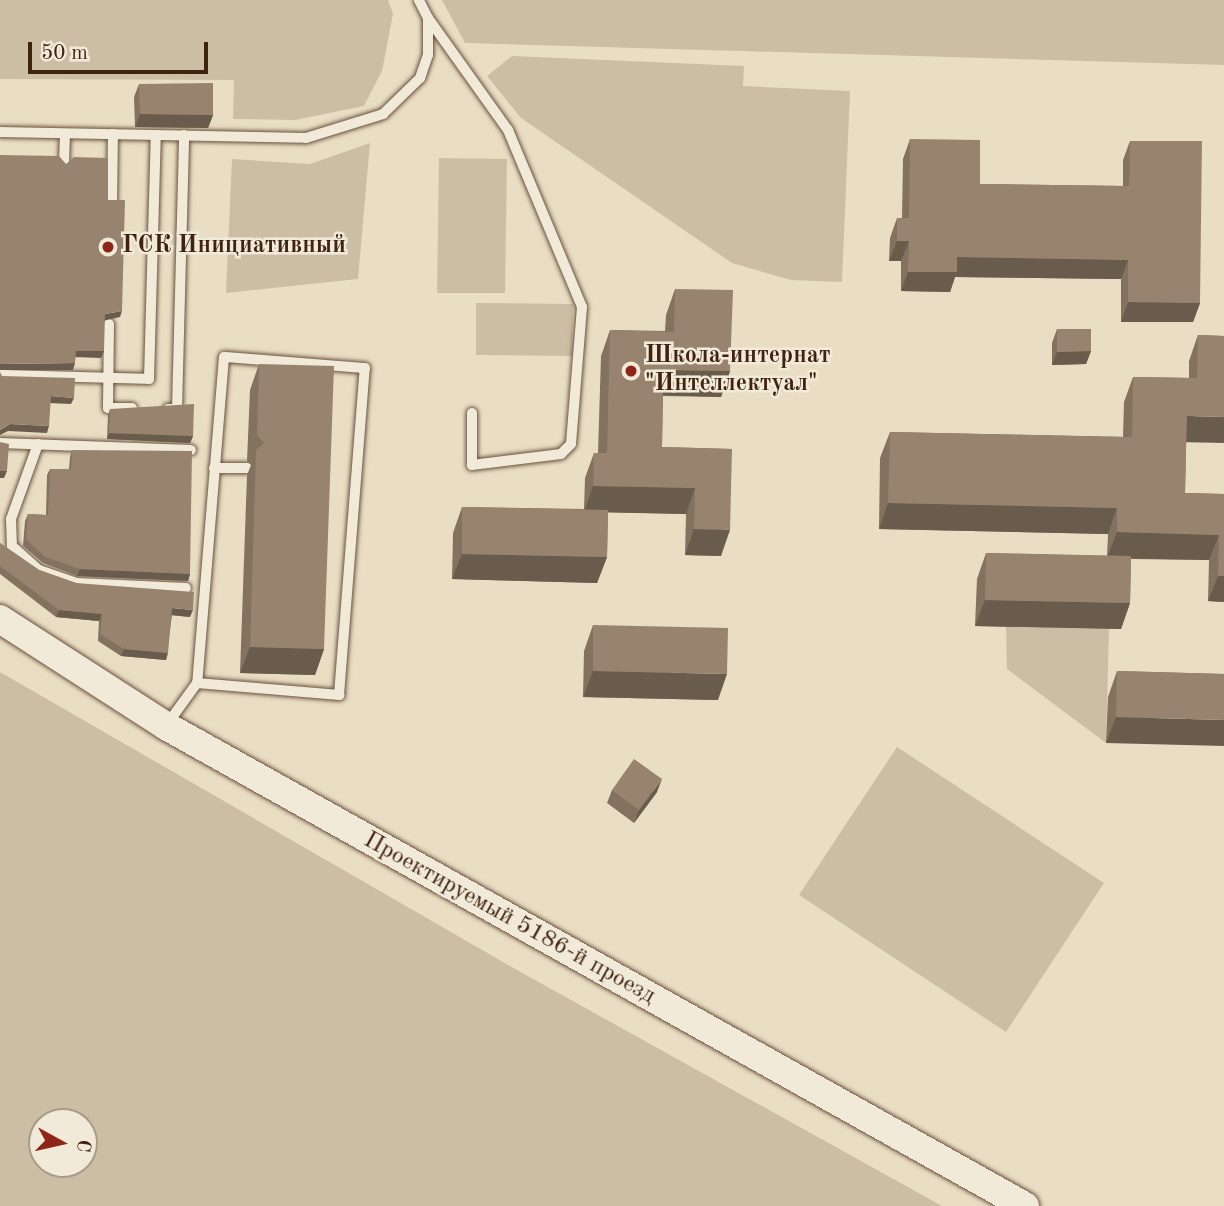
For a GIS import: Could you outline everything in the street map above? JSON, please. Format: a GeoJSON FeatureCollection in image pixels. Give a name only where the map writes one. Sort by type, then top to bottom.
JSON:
{"type":"FeatureCollection","features":[{"type":"Feature","properties":{"kind":"street","name":"Проектируемый 5186-й проезд"},"geometry":{"type":"LineString","coordinates":[[0,619],[166,726],[1025,1206]]}},
{"type":"Feature","properties":{"kind":"lane"},"geometry":{"type":"LineString","coordinates":[[419,0],[428,18],[508,130],[582,307],[566,449],[472,465],[471,413]]}},
{"type":"Feature","properties":{"kind":"lane"},"geometry":{"type":"LineString","coordinates":[[0,132],[306,138],[383,114],[420,78],[428,55],[428,18]]}},
{"type":"Feature","properties":{"kind":"lane"},"geometry":{"type":"LineString","coordinates":[[64,163],[65,134]]}},
{"type":"Feature","properties":{"kind":"lane"},"geometry":{"type":"LineString","coordinates":[[112,204],[113,134]]}},
{"type":"Feature","properties":{"kind":"lane"},"geometry":{"type":"LineString","coordinates":[[0,375],[149,379],[156,135]]}},
{"type":"Feature","properties":{"kind":"lane"},"geometry":{"type":"LineString","coordinates":[[109,324],[108,408],[177,409],[184,135]]}},
{"type":"Feature","properties":{"kind":"lane"},"geometry":{"type":"LineString","coordinates":[[166,726],[197,683],[223,357],[365,368],[339,695],[197,683]]}},
{"type":"Feature","properties":{"kind":"lane"},"geometry":{"type":"LineString","coordinates":[[0,443],[191,450]]}},
{"type":"Feature","properties":{"kind":"lane"},"geometry":{"type":"LineString","coordinates":[[37,444],[11,519],[12,546],[39,570],[76,583],[186,588]]}},
{"type":"Feature","properties":{"kind":"lane"},"geometry":{"type":"LineString","coordinates":[[214,468],[247,468]]}},
{"type":"Feature","properties":{"kind":"shaded area"},"geometry":{"type":"Polygon","coordinates":[[[0,0],[388,0],[393,14],[382,71],[364,106],[295,120],[233,119],[234,80],[0,79],[0,0]]]}},
{"type":"Feature","properties":{"kind":"shaded area"},"geometry":{"type":"Polygon","coordinates":[[[442,0],[1224,0],[1224,65],[465,43],[442,0]]]}},
{"type":"Feature","properties":{"kind":"shaded area"},"geometry":{"type":"Polygon","coordinates":[[[512,56],[744,66],[743,86],[850,91],[842,282],[791,280],[732,263],[521,118],[487,76],[512,56]]]}},
{"type":"Feature","properties":{"kind":"shaded area"},"geometry":{"type":"Polygon","coordinates":[[[370,143],[358,279],[226,293],[232,159],[310,164],[370,143]]]}},
{"type":"Feature","properties":{"kind":"shaded area"},"geometry":{"type":"Polygon","coordinates":[[[439,158],[507,159],[505,293],[437,293],[439,158]]]}},
{"type":"Feature","properties":{"kind":"shaded area"},"geometry":{"type":"Polygon","coordinates":[[[476,303],[573,304],[572,356],[476,355],[476,303]]]}},
{"type":"Feature","properties":{"kind":"shaded area"},"geometry":{"type":"Polygon","coordinates":[[[1006,626],[1109,629],[1106,743],[1007,669],[1006,626]]]}},
{"type":"Feature","properties":{"kind":"shaded area"},"geometry":{"type":"Polygon","coordinates":[[[0,672],[517,970],[942,1206],[0,1206],[0,672]]]}},
{"type":"Feature","properties":{"kind":"shaded area"},"geometry":{"type":"Polygon","coordinates":[[[897,747],[1104,883],[1006,1032],[799,895],[897,747]]]}},
{"type":"Feature","properties":{"kind":"building"},"geometry":{"type":"Polygon","coordinates":[[[213,83],[213,115],[140,114],[139,84],[213,83]]]}},
{"type":"Feature","properties":{"kind":"building"},"geometry":{"type":"Polygon","coordinates":[[[910,139],[980,140],[980,184],[1129,186],[1130,141],[1202,141],[1200,303],[1128,302],[1128,260],[957,257],[957,272],[908,272],[909,241],[897,241],[897,218],[909,218],[910,139]]]}},
{"type":"Feature","properties":{"kind":"building"},"geometry":{"type":"Polygon","coordinates":[[[0,155],[59,156],[66,164],[74,157],[108,158],[108,200],[125,200],[122,311],[105,314],[104,351],[76,351],[75,363],[0,364],[0,155]]]}},
{"type":"Feature","properties":{"kind":"building"},"geometry":{"type":"Polygon","coordinates":[[[675,289],[733,290],[730,371],[663,370],[662,447],[732,449],[730,530],[694,529],[695,488],[593,486],[594,453],[607,453],[610,330],[674,332],[675,289]]]}},
{"type":"Feature","properties":{"kind":"building"},"geometry":{"type":"Polygon","coordinates":[[[1057,329],[1091,329],[1091,351],[1057,352],[1057,329]]]}},
{"type":"Feature","properties":{"kind":"building"},"geometry":{"type":"Polygon","coordinates":[[[1198,335],[1224,336],[1224,417],[1187,416],[1185,493],[1224,494],[1224,576],[1218,576],[1219,535],[1117,532],[1117,508],[888,503],[890,432],[1132,437],[1133,377],[1197,378],[1198,335]]]}},
{"type":"Feature","properties":{"kind":"building"},"geometry":{"type":"Polygon","coordinates":[[[259,364],[334,366],[324,649],[250,647],[256,450],[264,443],[257,435],[259,364]]]}},
{"type":"Feature","properties":{"kind":"building"},"geometry":{"type":"Polygon","coordinates":[[[0,372],[2,376],[75,378],[74,398],[51,396],[49,426],[10,424],[0,430],[0,372]]]}},
{"type":"Feature","properties":{"kind":"building"},"geometry":{"type":"Polygon","coordinates":[[[194,404],[193,436],[109,433],[110,409],[194,404]]]}},
{"type":"Feature","properties":{"kind":"building"},"geometry":{"type":"Polygon","coordinates":[[[0,442],[9,444],[7,471],[0,471],[0,442]]]}},
{"type":"Feature","properties":{"kind":"building"},"geometry":{"type":"Polygon","coordinates":[[[72,450],[192,451],[190,574],[80,569],[45,557],[26,539],[28,514],[48,515],[50,469],[71,469],[72,450]]]}},
{"type":"Feature","properties":{"kind":"building"},"geometry":{"type":"Polygon","coordinates":[[[462,507],[608,510],[607,557],[462,554],[462,507]]]}},
{"type":"Feature","properties":{"kind":"building"},"geometry":{"type":"Polygon","coordinates":[[[0,543],[39,570],[76,583],[194,592],[193,610],[172,608],[168,653],[124,649],[100,634],[102,614],[59,610],[0,566],[0,543]]]}},
{"type":"Feature","properties":{"kind":"building"},"geometry":{"type":"Polygon","coordinates":[[[986,553],[1131,556],[1130,603],[985,600],[986,553]]]}},
{"type":"Feature","properties":{"kind":"building"},"geometry":{"type":"Polygon","coordinates":[[[593,625],[728,628],[727,674],[593,671],[593,625]]]}},
{"type":"Feature","properties":{"kind":"building"},"geometry":{"type":"Polygon","coordinates":[[[1117,671],[1224,674],[1224,720],[1116,717],[1117,671]]]}},
{"type":"Feature","properties":{"kind":"building"},"geometry":{"type":"Polygon","coordinates":[[[634,759],[662,779],[639,810],[612,790],[634,759]]]}},
{"type":"Feature","properties":{"kind":"place","name":"ГСК Инициативный"},"geometry":{"type":"Point","coordinates":[108,247]}},
{"type":"Feature","properties":{"kind":"place","name":"Школа-интернат \"Интеллектуал\""},"geometry":{"type":"Point","coordinates":[631,371]}}]}
